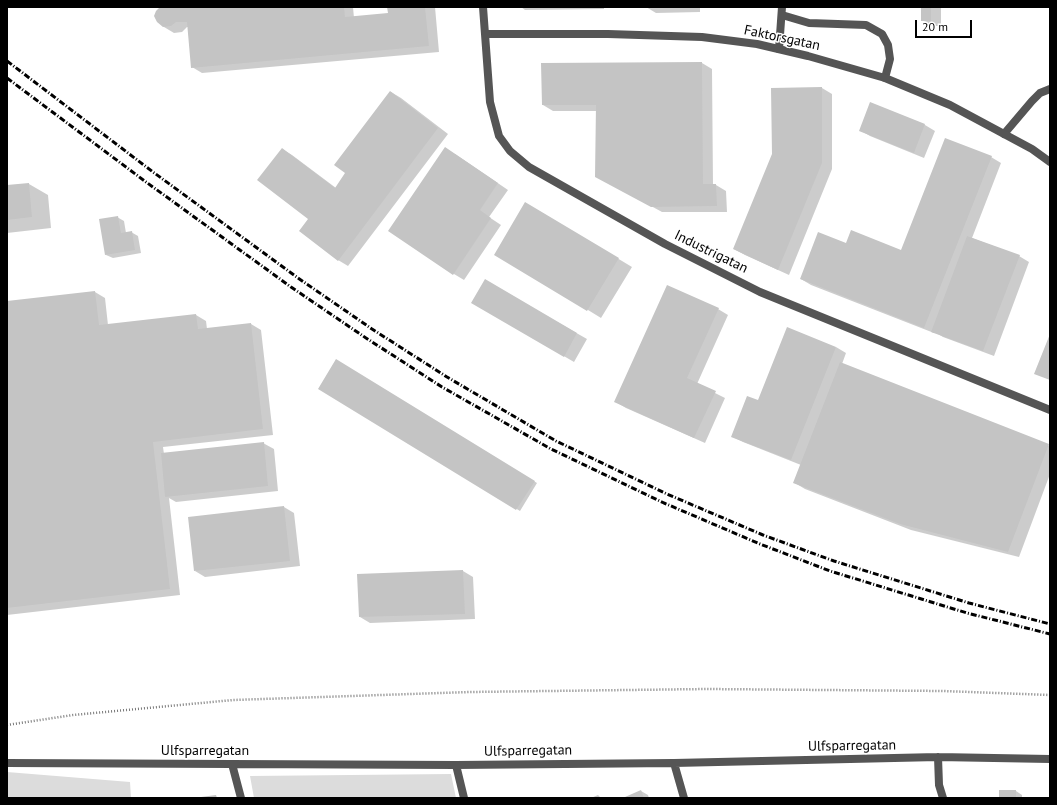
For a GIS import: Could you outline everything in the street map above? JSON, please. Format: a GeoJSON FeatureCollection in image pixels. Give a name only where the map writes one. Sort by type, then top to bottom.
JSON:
{"type":"FeatureCollection","features":[{"type":"Feature","properties":{"kind":"street","name":"Industrigatan"},"geometry":{"type":"LineString","coordinates":[[483,7],[490,102],[498,136],[510,151],[529,167],[665,244],[760,292],[1050,410]]}},
{"type":"Feature","properties":{"kind":"street"},"geometry":{"type":"LineString","coordinates":[[779,49],[782,11],[809,23],[866,25],[882,34],[888,45],[890,59],[885,78]]}},
{"type":"Feature","properties":{"kind":"street","name":"Faktorsgatan"},"geometry":{"type":"LineString","coordinates":[[486,34],[608,34],[702,37],[757,44],[808,56],[885,78],[950,105],[1032,149],[1050,162]]}},
{"type":"Feature","properties":{"kind":"street"},"geometry":{"type":"LineString","coordinates":[[1004,134],[1040,93],[1050,89]]}},
{"type":"Feature","properties":{"kind":"street"},"geometry":{"type":"LineString","coordinates":[[938,757],[939,785],[943,798]]}},
{"type":"Feature","properties":{"kind":"street","name":"Ulfsparregatan"},"geometry":{"type":"LineString","coordinates":[[7,764],[456,765],[674,763],[938,757],[1050,759]]}},
{"type":"Feature","properties":{"kind":"street"},"geometry":{"type":"LineString","coordinates":[[674,763],[684,798]]}},
{"type":"Feature","properties":{"kind":"street"},"geometry":{"type":"LineString","coordinates":[[232,764],[241,798]]}},
{"type":"Feature","properties":{"kind":"street"},"geometry":{"type":"LineString","coordinates":[[456,765],[464,798]]}},
{"type":"Feature","properties":{"kind":"path"},"geometry":{"type":"LineString","coordinates":[[7,725],[73,715],[233,700],[470,692],[714,689],[943,691],[1050,695]]}},
{"type":"Feature","properties":{"kind":"shaded area"},"geometry":{"type":"Polygon","coordinates":[[[7,772],[130,782],[131,798],[7,798],[7,772]]]}},
{"type":"Feature","properties":{"kind":"shaded area"},"geometry":{"type":"Polygon","coordinates":[[[451,774],[456,798],[254,798],[250,776],[451,774]]]}},
{"type":"Feature","properties":{"kind":"building"},"geometry":{"type":"Polygon","coordinates":[[[160,7],[344,7],[345,17],[388,13],[387,7],[425,7],[429,46],[191,68],[187,22],[176,22],[171,26],[163,27],[157,22],[154,16],[160,7]]]}},
{"type":"Feature","properties":{"kind":"building"},"geometry":{"type":"Polygon","coordinates":[[[921,7],[931,7],[931,21],[921,21],[921,7]]]}},
{"type":"Feature","properties":{"kind":"building"},"geometry":{"type":"Polygon","coordinates":[[[702,62],[703,184],[716,184],[717,206],[651,207],[595,177],[596,105],[542,105],[541,63],[702,62]]]}},
{"type":"Feature","properties":{"kind":"building"},"geometry":{"type":"Polygon","coordinates":[[[822,87],[822,163],[778,270],[733,249],[772,154],[771,88],[822,87]]]}},
{"type":"Feature","properties":{"kind":"building"},"geometry":{"type":"Polygon","coordinates":[[[390,91],[438,128],[338,261],[299,231],[308,219],[257,180],[282,148],[335,188],[345,173],[334,165],[390,91]]]}},
{"type":"Feature","properties":{"kind":"building"},"geometry":{"type":"Polygon","coordinates":[[[870,102],[925,124],[914,153],[859,131],[870,102]]]}},
{"type":"Feature","properties":{"kind":"building"},"geometry":{"type":"Polygon","coordinates":[[[945,138],[992,156],[924,328],[800,279],[818,232],[846,243],[851,230],[901,250],[945,138]]]}},
{"type":"Feature","properties":{"kind":"building"},"geometry":{"type":"Polygon","coordinates":[[[445,147],[498,183],[480,210],[491,218],[453,275],[388,231],[445,147]]]}},
{"type":"Feature","properties":{"kind":"building"},"geometry":{"type":"Polygon","coordinates":[[[29,183],[32,217],[7,220],[7,185],[29,183]]]}},
{"type":"Feature","properties":{"kind":"building"},"geometry":{"type":"Polygon","coordinates":[[[525,202],[619,258],[587,311],[494,255],[525,202]]]}},
{"type":"Feature","properties":{"kind":"building"},"geometry":{"type":"Polygon","coordinates":[[[118,216],[121,233],[132,231],[135,250],[105,255],[99,219],[118,216]]]}},
{"type":"Feature","properties":{"kind":"building"},"geometry":{"type":"Polygon","coordinates":[[[967,236],[1020,255],[983,351],[931,332],[967,236]]]}},
{"type":"Feature","properties":{"kind":"building"},"geometry":{"type":"Polygon","coordinates":[[[485,279],[577,333],[564,357],[471,303],[485,279]]]}},
{"type":"Feature","properties":{"kind":"building"},"geometry":{"type":"Polygon","coordinates":[[[667,285],[719,308],[687,378],[716,391],[694,438],[614,402],[667,285]]]}},
{"type":"Feature","properties":{"kind":"building"},"geometry":{"type":"Polygon","coordinates":[[[95,291],[99,325],[196,314],[198,329],[251,323],[263,429],[153,442],[170,589],[7,608],[7,301],[95,291]]]}},
{"type":"Feature","properties":{"kind":"building"},"geometry":{"type":"Polygon","coordinates":[[[787,327],[836,347],[791,460],[731,437],[747,396],[758,400],[787,327]]]}},
{"type":"Feature","properties":{"kind":"building"},"geometry":{"type":"Polygon","coordinates":[[[1050,334],[1050,380],[1034,374],[1050,334]]]}},
{"type":"Feature","properties":{"kind":"building"},"geometry":{"type":"Polygon","coordinates":[[[336,359],[535,481],[516,510],[318,389],[336,359]]]}},
{"type":"Feature","properties":{"kind":"building"},"geometry":{"type":"Polygon","coordinates":[[[840,362],[1049,444],[1008,552],[900,524],[793,483],[840,362]]]}},
{"type":"Feature","properties":{"kind":"building"},"geometry":{"type":"Polygon","coordinates":[[[264,442],[268,486],[165,497],[161,453],[264,442]]]}},
{"type":"Feature","properties":{"kind":"building"},"geometry":{"type":"Polygon","coordinates":[[[284,506],[290,561],[194,571],[188,517],[284,506]]]}},
{"type":"Feature","properties":{"kind":"building"},"geometry":{"type":"Polygon","coordinates":[[[463,570],[465,614],[359,617],[357,574],[463,570]]]}},
{"type":"Feature","properties":{"kind":"building"},"geometry":{"type":"Polygon","coordinates":[[[641,790],[644,798],[625,798],[625,797],[641,790]]]}},
{"type":"Feature","properties":{"kind":"building"},"geometry":{"type":"Polygon","coordinates":[[[999,790],[1016,790],[1016,798],[999,798],[999,790]]]}},
{"type":"Feature","properties":{"kind":"building"},"geometry":{"type":"Polygon","coordinates":[[[216,795],[217,798],[201,798],[201,797],[216,795]]]}},
{"type":"Feature","properties":{"kind":"railway"},"geometry":{"type":"LineString","coordinates":[[7,61],[153,172],[298,278],[372,329],[447,377],[556,441],[667,494],[763,535],[834,561],[969,603],[1050,624]]}},
{"type":"Feature","properties":{"kind":"railway"},"geometry":{"type":"LineString","coordinates":[[7,78],[146,182],[291,287],[442,387],[551,449],[664,503],[760,544],[830,571],[967,613],[1050,634]]}}]}
